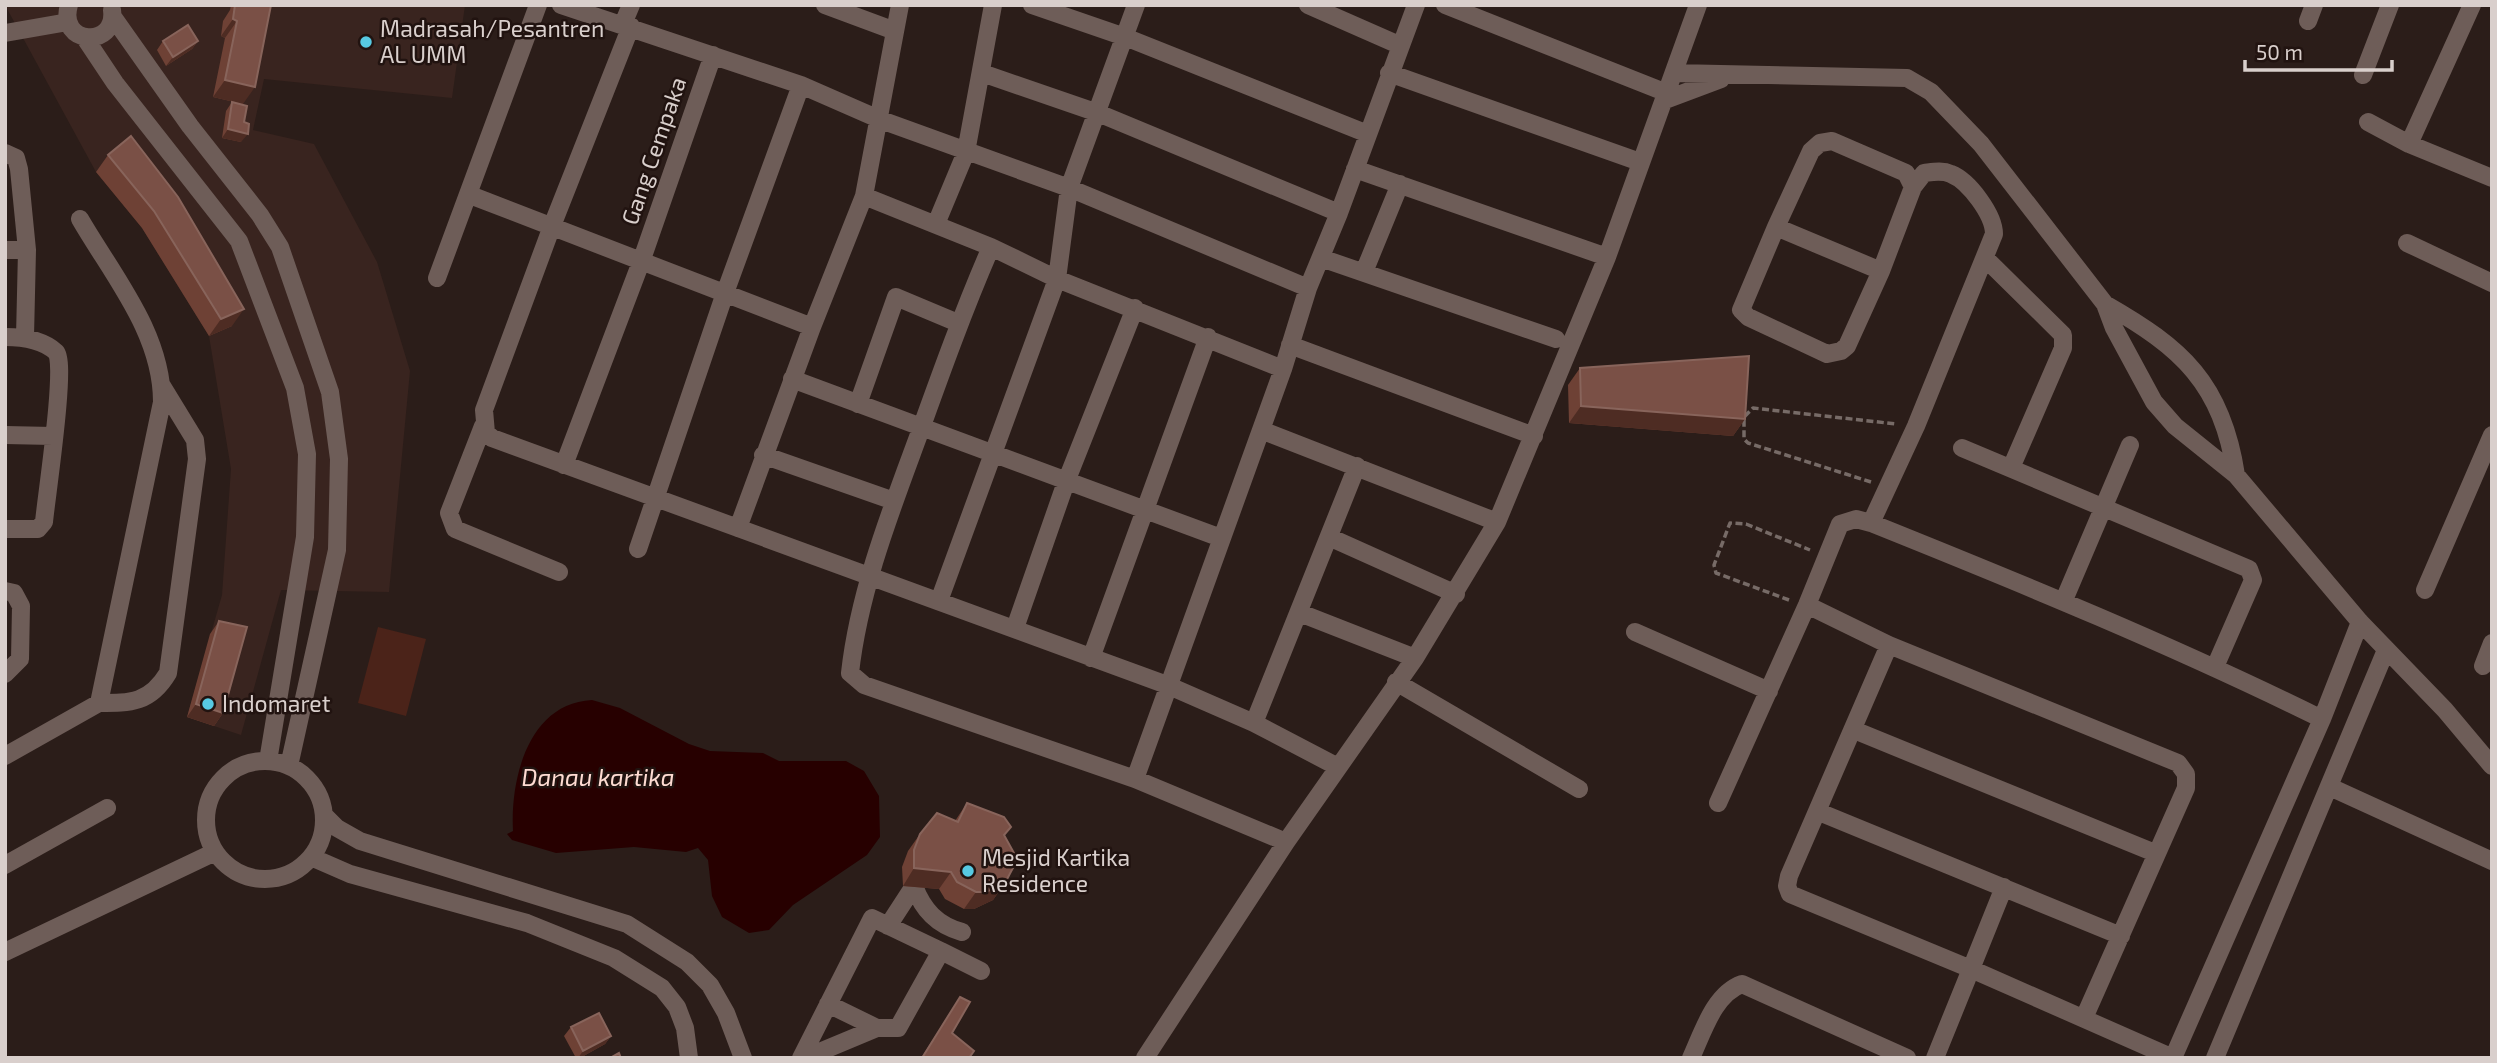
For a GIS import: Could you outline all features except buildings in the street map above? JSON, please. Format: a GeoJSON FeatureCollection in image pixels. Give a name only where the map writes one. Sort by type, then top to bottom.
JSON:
{"type":"FeatureCollection","features":[{"type":"Feature","properties":{"kind":"street"},"geometry":{"type":"LineString","coordinates":[[437,278],[470,195],[538,5]]}},
{"type":"Feature","properties":{"kind":"street"},"geometry":{"type":"LineString","coordinates":[[561,5],[801,85],[881,120],[1069,188],[1308,288]]}},
{"type":"Feature","properties":{"kind":"street"},"geometry":{"type":"LineString","coordinates":[[559,572],[455,528],[450,522],[449,513],[484,426],[484,410],[627,25],[631,5]]}},
{"type":"Feature","properties":{"kind":"street"},"geometry":{"type":"LineString","coordinates":[[825,5],[895,31]]}},
{"type":"Feature","properties":{"kind":"street"},"geometry":{"type":"LineString","coordinates":[[738,528],[792,379],[864,196],[881,120],[900,5]]}},
{"type":"Feature","properties":{"kind":"street"},"geometry":{"type":"LineString","coordinates":[[936,224],[966,152],[993,5]]}},
{"type":"Feature","properties":{"kind":"street"},"geometry":{"type":"LineString","coordinates":[[1032,5],[1125,37],[1368,134]]}},
{"type":"Feature","properties":{"kind":"street"},"geometry":{"type":"LineString","coordinates":[[939,601],[1057,279],[1069,188],[1136,5]]}},
{"type":"Feature","properties":{"kind":"street"},"geometry":{"type":"LineString","coordinates":[[1308,5],[1399,45]]}},
{"type":"Feature","properties":{"kind":"street"},"geometry":{"type":"LineString","coordinates":[[1135,779],[1283,369],[1308,288],[1339,213],[1415,5]]}},
{"type":"Feature","properties":{"kind":"street"},"geometry":{"type":"LineString","coordinates":[[1445,5],[1666,97],[1727,76]]}},
{"type":"Feature","properties":{"kind":"street"},"geometry":{"type":"LineString","coordinates":[[1145,1058],[1286,842],[1415,658],[1497,522],[1607,257],[1698,5]]}},
{"type":"Feature","properties":{"kind":"street"},"geometry":{"type":"LineString","coordinates":[[2363,75],[2390,5]]}},
{"type":"Feature","properties":{"kind":"street"},"geometry":{"type":"LineString","coordinates":[[2409,144],[2472,5]]}},
{"type":"Feature","properties":{"kind":"street"},"geometry":{"type":"LineString","coordinates":[[5,33],[69,10],[72,29],[85,38],[115,83],[239,241],[295,388],[307,454],[305,537],[268,761]]}},
{"type":"Feature","properties":{"kind":"street"},"geometry":{"type":"LineString","coordinates":[[85,38],[93,38],[106,31],[111,11]]}},
{"type":"Feature","properties":{"kind":"street"},"geometry":{"type":"LineString","coordinates":[[111,11],[190,126],[261,215],[280,247],[330,392],[340,459],[337,550],[289,766]]}},
{"type":"Feature","properties":{"kind":"street","name":"Gang Cempaka"},"geometry":{"type":"LineString","coordinates":[[564,465],[641,262],[713,55]]}},
{"type":"Feature","properties":{"kind":"street"},"geometry":{"type":"LineString","coordinates":[[982,73],[1098,113],[1339,213]]}},
{"type":"Feature","properties":{"kind":"street"},"geometry":{"type":"LineString","coordinates":[[1389,74],[1640,162]]}},
{"type":"Feature","properties":{"kind":"street"},"geometry":{"type":"LineString","coordinates":[[1674,74],[1907,78],[1931,92],[1981,144],[2105,304],[2114,328],[2154,402],[2175,426],[2236,475],[2360,622],[2445,710],[2492,766]]}},
{"type":"Feature","properties":{"kind":"street"},"geometry":{"type":"LineString","coordinates":[[638,549],[725,293],[801,85]]}},
{"type":"Feature","properties":{"kind":"street"},"geometry":{"type":"LineString","coordinates":[[2368,121],[2409,144],[2492,178]]}},
{"type":"Feature","properties":{"kind":"street"},"geometry":{"type":"LineString","coordinates":[[1871,523],[1916,426],[1986,258],[1994,234],[1994,222],[1989,210],[1955,175],[1942,171],[1924,173],[1913,187],[1881,271],[1847,346],[1828,354],[1748,317],[1741,310],[1811,150],[1820,143],[1832,141],[1906,173],[1913,187]]}},
{"type":"Feature","properties":{"kind":"street"},"geometry":{"type":"LineString","coordinates":[[5,153],[16,158],[19,169],[27,250],[25,337]]}},
{"type":"Feature","properties":{"kind":"street"},"geometry":{"type":"LineString","coordinates":[[1355,169],[1607,257]]}},
{"type":"Feature","properties":{"kind":"street"},"geometry":{"type":"LineString","coordinates":[[1364,272],[1400,184]]}},
{"type":"Feature","properties":{"kind":"street"},"geometry":{"type":"LineString","coordinates":[[470,195],[812,327]]}},
{"type":"Feature","properties":{"kind":"street"},"geometry":{"type":"LineString","coordinates":[[864,196],[991,247],[1057,279],[1283,369]]}},
{"type":"Feature","properties":{"kind":"street"},"geometry":{"type":"LineString","coordinates":[[80,219],[125,288],[157,361],[162,386],[160,416],[99,703]]}},
{"type":"Feature","properties":{"kind":"street"},"geometry":{"type":"LineString","coordinates":[[1776,227],[1881,271]]}},
{"type":"Feature","properties":{"kind":"street"},"geometry":{"type":"LineString","coordinates":[[2407,243],[2492,283]]}},
{"type":"Feature","properties":{"kind":"street"},"geometry":{"type":"LineString","coordinates":[[991,247],[958,323],[894,502],[870,576],[850,673],[855,679],[1135,779],[1286,842]]}},
{"type":"Feature","properties":{"kind":"street"},"geometry":{"type":"LineString","coordinates":[[5,250],[27,250]]}},
{"type":"Feature","properties":{"kind":"street"},"geometry":{"type":"LineString","coordinates":[[1321,258],[1556,339]]}},
{"type":"Feature","properties":{"kind":"street"},"geometry":{"type":"LineString","coordinates":[[1986,258],[2063,335],[2063,348],[2011,468]]}},
{"type":"Feature","properties":{"kind":"street"},"geometry":{"type":"LineString","coordinates":[[858,404],[896,297],[958,323]]}},
{"type":"Feature","properties":{"kind":"street"},"geometry":{"type":"LineString","coordinates":[[2105,304],[2180,352],[2203,380],[2226,429],[2236,475]]}},
{"type":"Feature","properties":{"kind":"street"},"geometry":{"type":"LineString","coordinates":[[1015,628],[1066,482],[1135,308]]}},
{"type":"Feature","properties":{"kind":"street"},"geometry":{"type":"LineString","coordinates":[[5,337],[25,337],[56,352],[59,358],[60,387],[44,522],[38,529],[5,529]]}},
{"type":"Feature","properties":{"kind":"street"},"geometry":{"type":"LineString","coordinates":[[1091,658],[1208,337]]}},
{"type":"Feature","properties":{"kind":"street"},"geometry":{"type":"LineString","coordinates":[[1290,345],[1534,436]]}},
{"type":"Feature","properties":{"kind":"street"},"geometry":{"type":"LineString","coordinates":[[792,379],[921,429],[1146,508],[1222,538]]}},
{"type":"Feature","properties":{"kind":"street"},"geometry":{"type":"LineString","coordinates":[[5,756],[99,703],[130,703],[148,696],[159,689],[168,673],[197,459],[195,440],[162,386]]}},
{"type":"Feature","properties":{"kind":"street"},"geometry":{"type":"LineString","coordinates":[[484,426],[492,438],[1167,685],[1254,723],[1338,767]]}},
{"type":"Feature","properties":{"kind":"street"},"geometry":{"type":"LineString","coordinates":[[1261,430],[1497,522]]}},
{"type":"Feature","properties":{"kind":"street"},"geometry":{"type":"LineString","coordinates":[[5,435],[53,436]]}},
{"type":"Feature","properties":{"kind":"street"},"geometry":{"type":"LineString","coordinates":[[2425,590],[2492,435]]}},
{"type":"Feature","properties":{"kind":"street"},"geometry":{"type":"LineString","coordinates":[[2064,600],[2130,445]]}},
{"type":"Feature","properties":{"kind":"street"},"geometry":{"type":"LineString","coordinates":[[1962,448],[2249,569],[2253,580],[2215,667]]}},
{"type":"Feature","properties":{"kind":"street"},"geometry":{"type":"LineString","coordinates":[[763,456],[894,502]]}},
{"type":"Feature","properties":{"kind":"street"},"geometry":{"type":"LineString","coordinates":[[1254,723],[1300,614],[1357,466]]}},
{"type":"Feature","properties":{"kind":"street"},"geometry":{"type":"LineString","coordinates":[[1718,803],[1843,521],[1856,519],[2064,600],[2215,667],[2322,719]]}},
{"type":"Feature","properties":{"kind":"street"},"geometry":{"type":"LineString","coordinates":[[1329,537],[1456,594]]}},
{"type":"Feature","properties":{"kind":"street"},"geometry":{"type":"LineString","coordinates":[[5,591],[14,593],[21,606],[20,659],[5,674]]}},
{"type":"Feature","properties":{"kind":"street"},"geometry":{"type":"LineString","coordinates":[[1807,605],[1889,645],[2178,763],[2186,774],[2186,788],[2084,1017]]}},
{"type":"Feature","properties":{"kind":"street"},"geometry":{"type":"LineString","coordinates":[[1300,614],[1415,658]]}},
{"type":"Feature","properties":{"kind":"street"},"geometry":{"type":"LineString","coordinates":[[1889,645],[1819,812],[1789,876],[1787,886],[1790,894],[2084,1017],[2173,1058],[2322,719],[2360,622]]}},
{"type":"Feature","properties":{"kind":"street"},"geometry":{"type":"LineString","coordinates":[[1635,632],[1769,691]]}},
{"type":"Feature","properties":{"kind":"street"},"geometry":{"type":"LineString","coordinates":[[2483,667],[2492,643]]}},
{"type":"Feature","properties":{"kind":"street"},"geometry":{"type":"LineString","coordinates":[[2215,1058],[2386,650]]}},
{"type":"Feature","properties":{"kind":"street"},"geometry":{"type":"LineString","coordinates":[[1396,682],[1579,789]]}},
{"type":"Feature","properties":{"kind":"street"},"geometry":{"type":"LineString","coordinates":[[1854,730],[2155,853]]}},
{"type":"Feature","properties":{"kind":"street"},"geometry":{"type":"LineString","coordinates":[[268,761],[289,766],[305,776],[319,794],[324,815],[322,837],[311,857],[294,871],[273,878],[250,877],[230,868],[215,852],[206,828],[208,802],[221,780],[242,765],[268,761]]}},
{"type":"Feature","properties":{"kind":"street"},"geometry":{"type":"LineString","coordinates":[[2330,787],[2492,861]]}},
{"type":"Feature","properties":{"kind":"street"},"geometry":{"type":"LineString","coordinates":[[5,865],[107,808]]}},
{"type":"Feature","properties":{"kind":"street"},"geometry":{"type":"LineString","coordinates":[[1819,812],[2121,936]]}},
{"type":"Feature","properties":{"kind":"street"},"geometry":{"type":"LineString","coordinates":[[324,815],[337,828],[360,841],[627,924],[687,962],[710,985],[726,1013],[743,1058]]}},
{"type":"Feature","properties":{"kind":"street"},"geometry":{"type":"LineString","coordinates":[[888,926],[914,886],[919,856],[925,844]]}},
{"type":"Feature","properties":{"kind":"street"},"geometry":{"type":"LineString","coordinates":[[5,952],[215,852]]}},
{"type":"Feature","properties":{"kind":"street"},"geometry":{"type":"LineString","coordinates":[[311,857],[350,874],[527,923],[614,958],[662,988],[677,1007],[689,1058]]}},
{"type":"Feature","properties":{"kind":"street"},"geometry":{"type":"LineString","coordinates":[[914,886],[920,901],[930,914],[944,927],[962,932]]}},
{"type":"Feature","properties":{"kind":"street"},"geometry":{"type":"LineString","coordinates":[[1935,1058],[2004,887]]}},
{"type":"Feature","properties":{"kind":"street"},"geometry":{"type":"LineString","coordinates":[[804,1058],[872,918],[981,971]]}},
{"type":"Feature","properties":{"kind":"street"},"geometry":{"type":"LineString","coordinates":[[804,1058],[877,1028],[898,1028],[941,951]]}},
{"type":"Feature","properties":{"kind":"street"},"geometry":{"type":"LineString","coordinates":[[1691,1058],[1720,999],[1728,989],[1742,984],[1907,1058]]}},
{"type":"Feature","properties":{"kind":"street"},"geometry":{"type":"LineString","coordinates":[[828,1004],[877,1028]]}},
{"type":"Feature","properties":{"kind":"path"},"geometry":{"type":"LineString","coordinates":[[1888,487],[1748,443],[1744,439],[1744,417],[1753,408],[1916,426]]}},
{"type":"Feature","properties":{"kind":"path"},"geometry":{"type":"LineString","coordinates":[[1807,605],[1744,586],[1716,573],[1714,565],[1730,523],[1746,524],[1827,558]]}},
{"type":"Feature","properties":{"kind":"shaded area"},"geometry":{"type":"Polygon","coordinates":[[[5,5],[465,5],[452,98],[264,79],[253,130],[314,144],[377,262],[410,371],[389,592],[281,590],[241,735],[187,717],[222,595],[231,469],[209,336],[142,228],[96,172],[5,5]]]}},
{"type":"Feature","properties":{"kind":"shaded area"},"geometry":{"type":"Polygon","coordinates":[[[378,627],[426,639],[406,716],[358,703],[378,627]]]}},
{"type":"Feature","properties":{"kind":"water","name":"Danau kartika"},"geometry":{"type":"Polygon","coordinates":[[[592,700],[620,708],[689,744],[710,751],[763,753],[779,761],[846,761],[864,771],[879,796],[880,837],[867,855],[793,905],[769,930],[749,933],[722,917],[712,896],[708,860],[698,848],[686,852],[634,847],[556,853],[512,840],[507,834],[513,831],[515,789],[528,747],[539,729],[553,714],[570,704],[592,700]]]}},
{"type":"Feature","properties":{"kind":"place","name":"Madrasah/Pesantren AL UMM"},"geometry":{"type":"Point","coordinates":[366,42]}},
{"type":"Feature","properties":{"kind":"place","name":"Indomaret"},"geometry":{"type":"Point","coordinates":[208,704]}},
{"type":"Feature","properties":{"kind":"place","name":"Mesjid Kartika Residence"},"geometry":{"type":"Point","coordinates":[968,871]}}]}
